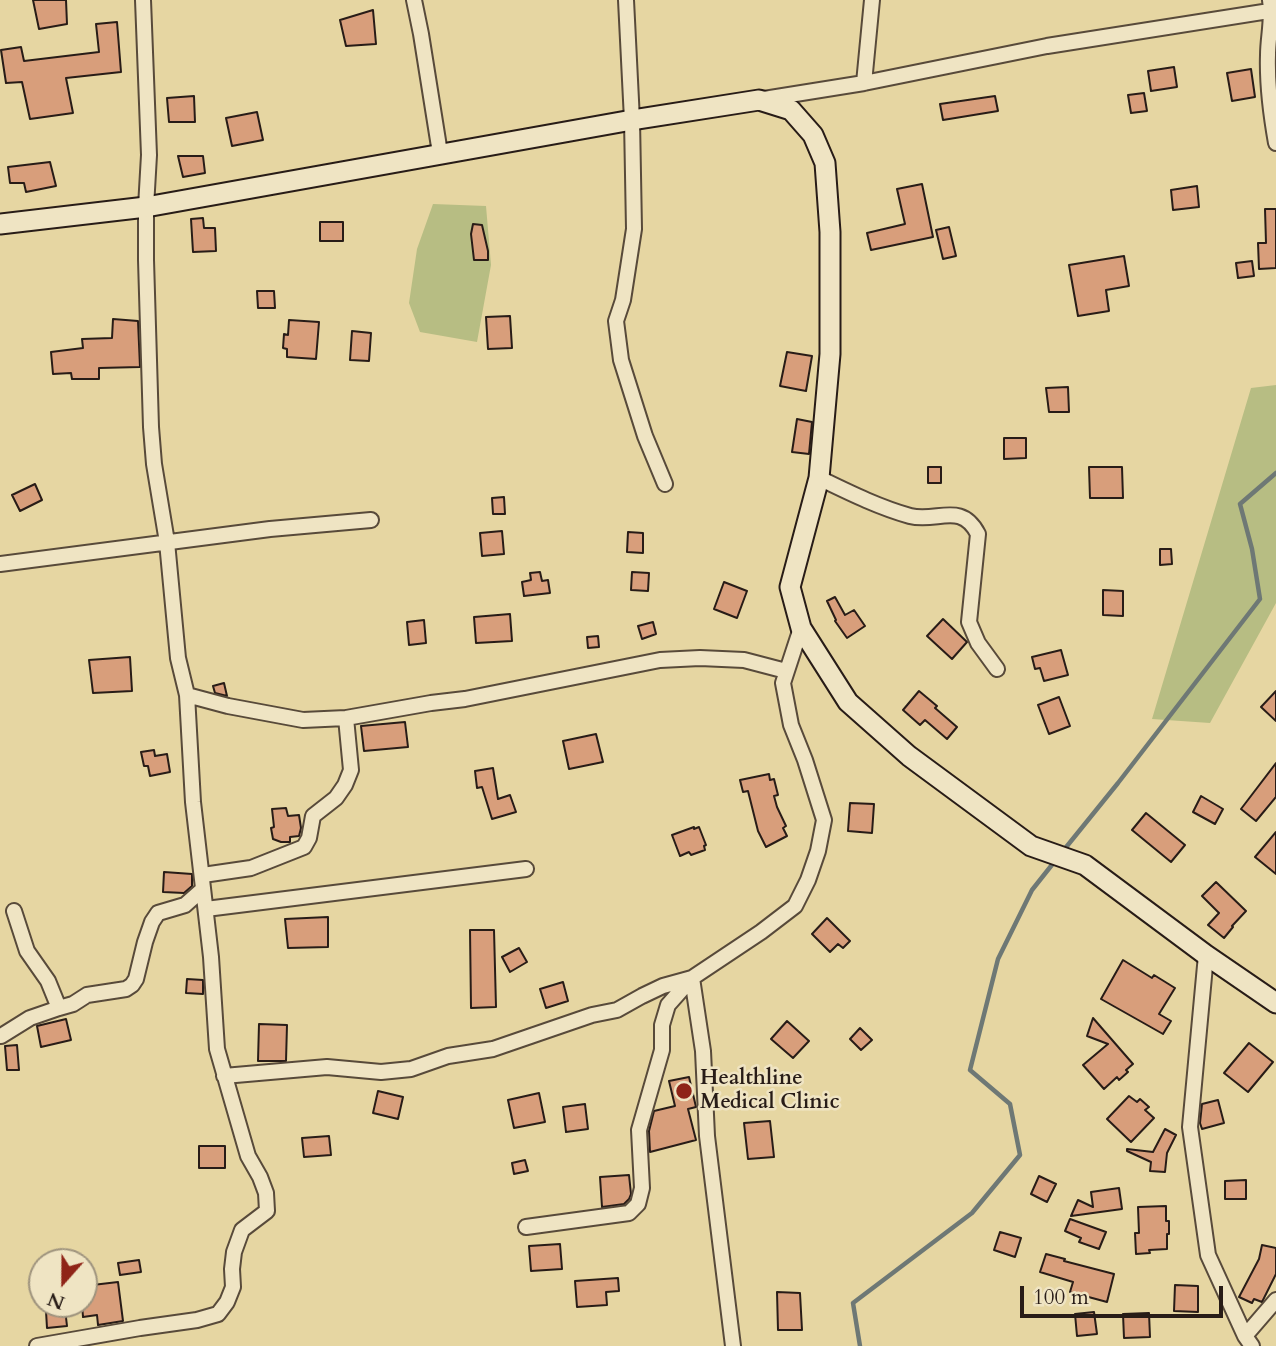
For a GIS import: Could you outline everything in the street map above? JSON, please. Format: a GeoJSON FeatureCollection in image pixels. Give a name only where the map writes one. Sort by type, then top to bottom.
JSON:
{"type":"FeatureCollection","features":[{"type":"Feature","properties":{"kind":"main road"},"geometry":{"type":"LineString","coordinates":[[0,224],[146,206],[440,153],[759,100],[791,110],[813,135],[825,163],[830,232],[830,354],[819,478],[790,587],[800,628],[848,702],[909,756],[1031,846],[1085,865],[1276,1003]]}},
{"type":"Feature","properties":{"kind":"street"},"geometry":{"type":"LineString","coordinates":[[37,1346],[197,1320],[218,1314],[233,1287],[234,1252],[242,1230],[268,1211],[266,1193],[248,1156],[217,1049],[212,957],[193,802],[187,695],[178,658],[167,542],[154,464],[146,206],[149,155],[143,0]]}},
{"type":"Feature","properties":{"kind":"street"},"geometry":{"type":"LineString","coordinates":[[414,0],[440,153]]}},
{"type":"Feature","properties":{"kind":"street"},"geometry":{"type":"LineString","coordinates":[[626,0],[634,229],[624,300],[616,321],[621,360],[645,436],[665,484]]}},
{"type":"Feature","properties":{"kind":"street"},"geometry":{"type":"LineString","coordinates":[[864,83],[872,0]]}},
{"type":"Feature","properties":{"kind":"street"},"geometry":{"type":"LineString","coordinates":[[759,100],[1272,7],[1268,55],[1276,144]]}},
{"type":"Feature","properties":{"kind":"street"},"geometry":{"type":"LineString","coordinates":[[819,478],[865,500],[913,517],[958,516],[971,521],[978,534],[969,622],[978,643],[997,669]]}},
{"type":"Feature","properties":{"kind":"street"},"geometry":{"type":"LineString","coordinates":[[0,564],[270,529],[371,520]]}},
{"type":"Feature","properties":{"kind":"street"},"geometry":{"type":"LineString","coordinates":[[526,1227],[629,1213],[638,1205],[642,1188],[639,1130],[662,1050],[662,1025],[668,1005],[692,978],[761,932],[795,905],[808,880],[818,851],[824,820],[791,725],[783,683],[800,628]]}},
{"type":"Feature","properties":{"kind":"street"},"geometry":{"type":"LineString","coordinates":[[187,695],[303,720],[346,718],[465,699],[660,660],[744,660],[786,671]]}},
{"type":"Feature","properties":{"kind":"street"},"geometry":{"type":"LineString","coordinates":[[1,1036],[30,1018],[73,1004],[87,995],[126,989],[136,979],[145,942],[158,913],[185,905],[203,882],[251,868],[304,846],[309,838],[313,816],[336,798],[351,770],[346,718]]}},
{"type":"Feature","properties":{"kind":"street"},"geometry":{"type":"LineString","coordinates":[[206,909],[526,869]]}},
{"type":"Feature","properties":{"kind":"street"},"geometry":{"type":"LineString","coordinates":[[14,911],[27,951],[48,981],[59,1007]]}},
{"type":"Feature","properties":{"kind":"street"},"geometry":{"type":"LineString","coordinates":[[1206,955],[1190,1127],[1208,1255],[1248,1341]]}},
{"type":"Feature","properties":{"kind":"street"},"geometry":{"type":"LineString","coordinates":[[224,1076],[327,1068],[381,1072],[411,1069],[448,1056],[493,1049],[592,1015],[617,1010],[663,986],[692,978]]}},
{"type":"Feature","properties":{"kind":"street"},"geometry":{"type":"LineString","coordinates":[[692,978],[703,1051],[707,1136],[733,1346]]}},
{"type":"Feature","properties":{"kind":"street"},"geometry":{"type":"LineString","coordinates":[[1248,1341],[1276,1300]]}},
{"type":"Feature","properties":{"kind":"green space"},"geometry":{"type":"Polygon","coordinates":[[[433,204],[486,206],[491,265],[477,342],[420,332],[409,303],[417,249],[433,204]]]}},
{"type":"Feature","properties":{"kind":"green space"},"geometry":{"type":"Polygon","coordinates":[[[1276,385],[1276,603],[1210,723],[1152,719],[1251,388],[1276,385]]]}},
{"type":"Feature","properties":{"kind":"building"},"geometry":{"type":"Polygon","coordinates":[[[33,0],[66,0],[67,24],[39,29],[33,0]]]}},
{"type":"Feature","properties":{"kind":"building"},"geometry":{"type":"Polygon","coordinates":[[[373,10],[376,44],[346,46],[340,20],[373,10]]]}},
{"type":"Feature","properties":{"kind":"building"},"geometry":{"type":"Polygon","coordinates":[[[117,22],[121,72],[66,78],[73,113],[30,119],[22,82],[6,83],[1,50],[21,47],[24,61],[99,52],[96,24],[117,22]]]}},
{"type":"Feature","properties":{"kind":"building"},"geometry":{"type":"Polygon","coordinates":[[[1174,67],[1177,87],[1151,91],[1148,71],[1174,67]]]}},
{"type":"Feature","properties":{"kind":"building"},"geometry":{"type":"Polygon","coordinates":[[[1251,69],[1255,97],[1232,101],[1227,73],[1251,69]]]}},
{"type":"Feature","properties":{"kind":"building"},"geometry":{"type":"Polygon","coordinates":[[[1144,93],[1147,111],[1131,113],[1128,95],[1144,93]]]}},
{"type":"Feature","properties":{"kind":"building"},"geometry":{"type":"Polygon","coordinates":[[[194,96],[195,122],[169,122],[167,98],[194,96]]]}},
{"type":"Feature","properties":{"kind":"building"},"geometry":{"type":"Polygon","coordinates":[[[995,96],[998,111],[943,120],[940,104],[995,96]]]}},
{"type":"Feature","properties":{"kind":"building"},"geometry":{"type":"Polygon","coordinates":[[[257,112],[263,140],[232,146],[226,118],[257,112]]]}},
{"type":"Feature","properties":{"kind":"building"},"geometry":{"type":"Polygon","coordinates":[[[178,156],[203,156],[205,173],[183,177],[178,156]]]}},
{"type":"Feature","properties":{"kind":"building"},"geometry":{"type":"Polygon","coordinates":[[[50,162],[56,186],[26,192],[24,183],[10,183],[8,167],[50,162]]]}},
{"type":"Feature","properties":{"kind":"building"},"geometry":{"type":"Polygon","coordinates":[[[922,184],[933,237],[871,250],[867,233],[905,224],[897,189],[922,184]]]}},
{"type":"Feature","properties":{"kind":"building"},"geometry":{"type":"Polygon","coordinates":[[[1197,186],[1199,207],[1173,210],[1171,190],[1197,186]]]}},
{"type":"Feature","properties":{"kind":"building"},"geometry":{"type":"Polygon","coordinates":[[[1265,209],[1276,209],[1276,268],[1259,269],[1258,243],[1266,243],[1265,209]]]}},
{"type":"Feature","properties":{"kind":"building"},"geometry":{"type":"Polygon","coordinates":[[[203,218],[204,228],[215,228],[216,251],[193,252],[191,219],[203,218]]]}},
{"type":"Feature","properties":{"kind":"building"},"geometry":{"type":"Polygon","coordinates":[[[320,222],[343,222],[343,241],[320,241],[320,222]]]}},
{"type":"Feature","properties":{"kind":"building"},"geometry":{"type":"Polygon","coordinates":[[[473,224],[482,225],[488,260],[474,260],[471,234],[473,224]]]}},
{"type":"Feature","properties":{"kind":"building"},"geometry":{"type":"Polygon","coordinates":[[[949,227],[956,256],[943,259],[936,230],[949,227]]]}},
{"type":"Feature","properties":{"kind":"building"},"geometry":{"type":"Polygon","coordinates":[[[1124,256],[1129,286],[1106,290],[1109,311],[1078,316],[1069,265],[1124,256]]]}},
{"type":"Feature","properties":{"kind":"building"},"geometry":{"type":"Polygon","coordinates":[[[1252,261],[1254,276],[1238,278],[1236,263],[1252,261]]]}},
{"type":"Feature","properties":{"kind":"building"},"geometry":{"type":"Polygon","coordinates":[[[257,291],[274,291],[275,308],[258,308],[257,291]]]}},
{"type":"Feature","properties":{"kind":"building"},"geometry":{"type":"Polygon","coordinates":[[[510,316],[512,348],[488,349],[486,317],[510,316]]]}},
{"type":"Feature","properties":{"kind":"building"},"geometry":{"type":"Polygon","coordinates":[[[113,319],[138,321],[140,367],[99,368],[99,379],[72,379],[71,373],[53,374],[51,352],[83,348],[82,339],[112,338],[113,319]]]}},
{"type":"Feature","properties":{"kind":"building"},"geometry":{"type":"Polygon","coordinates":[[[289,320],[319,322],[316,359],[287,357],[287,349],[283,348],[284,334],[288,335],[289,320]]]}},
{"type":"Feature","properties":{"kind":"building"},"geometry":{"type":"Polygon","coordinates":[[[352,331],[371,333],[369,361],[350,360],[352,331]]]}},
{"type":"Feature","properties":{"kind":"building"},"geometry":{"type":"Polygon","coordinates":[[[787,352],[812,356],[806,391],[780,386],[787,352]]]}},
{"type":"Feature","properties":{"kind":"building"},"geometry":{"type":"Polygon","coordinates":[[[1068,387],[1069,412],[1049,412],[1046,388],[1068,387]]]}},
{"type":"Feature","properties":{"kind":"building"},"geometry":{"type":"Polygon","coordinates":[[[797,419],[812,422],[809,454],[792,452],[797,419]]]}},
{"type":"Feature","properties":{"kind":"building"},"geometry":{"type":"Polygon","coordinates":[[[1004,438],[1026,438],[1026,458],[1004,459],[1004,438]]]}},
{"type":"Feature","properties":{"kind":"building"},"geometry":{"type":"Polygon","coordinates":[[[928,467],[941,467],[941,483],[928,483],[928,467]]]}},
{"type":"Feature","properties":{"kind":"building"},"geometry":{"type":"Polygon","coordinates":[[[1089,467],[1122,467],[1123,498],[1090,498],[1089,467]]]}},
{"type":"Feature","properties":{"kind":"building"},"geometry":{"type":"Polygon","coordinates":[[[35,484],[42,500],[20,511],[12,495],[35,484]]]}},
{"type":"Feature","properties":{"kind":"building"},"geometry":{"type":"Polygon","coordinates":[[[504,497],[505,514],[493,514],[492,498],[504,497]]]}},
{"type":"Feature","properties":{"kind":"building"},"geometry":{"type":"Polygon","coordinates":[[[502,531],[504,554],[482,556],[480,533],[502,531]]]}},
{"type":"Feature","properties":{"kind":"building"},"geometry":{"type":"Polygon","coordinates":[[[628,532],[643,533],[643,553],[627,552],[628,532]]]}},
{"type":"Feature","properties":{"kind":"building"},"geometry":{"type":"Polygon","coordinates":[[[1160,549],[1171,549],[1172,564],[1160,565],[1160,549]]]}},
{"type":"Feature","properties":{"kind":"building"},"geometry":{"type":"Polygon","coordinates":[[[540,572],[542,581],[548,580],[550,593],[524,596],[522,582],[531,580],[530,573],[540,572]]]}},
{"type":"Feature","properties":{"kind":"building"},"geometry":{"type":"Polygon","coordinates":[[[632,572],[649,573],[648,591],[631,590],[632,572]]]}},
{"type":"Feature","properties":{"kind":"building"},"geometry":{"type":"Polygon","coordinates":[[[724,582],[747,591],[737,618],[714,609],[724,582]]]}},
{"type":"Feature","properties":{"kind":"building"},"geometry":{"type":"Polygon","coordinates":[[[1103,590],[1123,591],[1123,616],[1103,615],[1103,590]]]}},
{"type":"Feature","properties":{"kind":"building"},"geometry":{"type":"Polygon","coordinates":[[[835,597],[845,615],[854,610],[865,626],[847,638],[835,621],[827,601],[835,597]]]}},
{"type":"Feature","properties":{"kind":"building"},"geometry":{"type":"Polygon","coordinates":[[[510,614],[512,641],[476,643],[474,617],[510,614]]]}},
{"type":"Feature","properties":{"kind":"building"},"geometry":{"type":"Polygon","coordinates":[[[943,619],[967,642],[952,659],[927,636],[943,619]]]}},
{"type":"Feature","properties":{"kind":"building"},"geometry":{"type":"Polygon","coordinates":[[[424,620],[426,643],[409,645],[407,622],[424,620]]]}},
{"type":"Feature","properties":{"kind":"building"},"geometry":{"type":"Polygon","coordinates":[[[653,622],[656,634],[642,639],[638,626],[653,622]]]}},
{"type":"Feature","properties":{"kind":"building"},"geometry":{"type":"Polygon","coordinates":[[[598,636],[599,647],[588,648],[587,637],[598,636]]]}},
{"type":"Feature","properties":{"kind":"building"},"geometry":{"type":"Polygon","coordinates":[[[1061,650],[1068,675],[1044,681],[1040,668],[1035,669],[1032,657],[1061,650]]]}},
{"type":"Feature","properties":{"kind":"building"},"geometry":{"type":"Polygon","coordinates":[[[130,657],[132,691],[93,693],[89,660],[130,657]]]}},
{"type":"Feature","properties":{"kind":"building"},"geometry":{"type":"Polygon","coordinates":[[[224,683],[227,696],[215,693],[213,686],[224,683]]]}},
{"type":"Feature","properties":{"kind":"building"},"geometry":{"type":"Polygon","coordinates":[[[919,691],[957,727],[947,739],[925,720],[920,725],[903,710],[919,691]]]}},
{"type":"Feature","properties":{"kind":"building"},"geometry":{"type":"Polygon","coordinates":[[[1276,691],[1276,721],[1261,707],[1276,691]]]}},
{"type":"Feature","properties":{"kind":"building"},"geometry":{"type":"Polygon","coordinates":[[[1059,697],[1070,726],[1049,734],[1038,705],[1059,697]]]}},
{"type":"Feature","properties":{"kind":"building"},"geometry":{"type":"Polygon","coordinates":[[[405,722],[408,747],[364,751],[361,726],[405,722]]]}},
{"type":"Feature","properties":{"kind":"building"},"geometry":{"type":"Polygon","coordinates":[[[596,734],[603,762],[569,769],[563,741],[596,734]]]}},
{"type":"Feature","properties":{"kind":"building"},"geometry":{"type":"Polygon","coordinates":[[[154,750],[155,756],[167,754],[170,772],[150,776],[148,766],[144,766],[141,752],[154,750]]]}},
{"type":"Feature","properties":{"kind":"building"},"geometry":{"type":"Polygon","coordinates":[[[1276,763],[1276,797],[1256,821],[1241,809],[1276,763]]]}},
{"type":"Feature","properties":{"kind":"building"},"geometry":{"type":"Polygon","coordinates":[[[493,768],[498,799],[510,795],[516,812],[492,819],[482,787],[477,788],[475,771],[493,768]]]}},
{"type":"Feature","properties":{"kind":"building"},"geometry":{"type":"Polygon","coordinates":[[[769,774],[770,780],[774,779],[778,795],[774,796],[786,826],[783,828],[787,836],[766,847],[758,831],[748,791],[743,792],[740,780],[769,774]]]}},
{"type":"Feature","properties":{"kind":"building"},"geometry":{"type":"Polygon","coordinates":[[[1201,796],[1223,809],[1215,824],[1193,812],[1201,796]]]}},
{"type":"Feature","properties":{"kind":"building"},"geometry":{"type":"Polygon","coordinates":[[[850,803],[874,804],[872,833],[848,831],[850,803]]]}},
{"type":"Feature","properties":{"kind":"building"},"geometry":{"type":"Polygon","coordinates":[[[286,808],[288,816],[299,815],[301,828],[299,836],[290,837],[290,842],[281,842],[273,839],[272,809],[286,808]]]}},
{"type":"Feature","properties":{"kind":"building"},"geometry":{"type":"Polygon","coordinates":[[[1146,813],[1185,845],[1171,862],[1132,830],[1146,813]]]}},
{"type":"Feature","properties":{"kind":"building"},"geometry":{"type":"Polygon","coordinates":[[[699,827],[706,845],[705,850],[680,856],[672,835],[699,827]]]}},
{"type":"Feature","properties":{"kind":"building"},"geometry":{"type":"Polygon","coordinates":[[[1276,832],[1276,874],[1255,857],[1276,832]]]}},
{"type":"Feature","properties":{"kind":"building"},"geometry":{"type":"Polygon","coordinates":[[[164,872],[192,874],[192,886],[184,893],[163,892],[164,872]]]}},
{"type":"Feature","properties":{"kind":"building"},"geometry":{"type":"Polygon","coordinates":[[[1216,882],[1246,911],[1224,938],[1208,925],[1219,913],[1202,896],[1216,882]]]}},
{"type":"Feature","properties":{"kind":"building"},"geometry":{"type":"Polygon","coordinates":[[[328,917],[328,947],[288,948],[285,919],[328,917]]]}},
{"type":"Feature","properties":{"kind":"building"},"geometry":{"type":"Polygon","coordinates":[[[827,918],[850,941],[843,948],[838,944],[830,952],[812,934],[827,918]]]}},
{"type":"Feature","properties":{"kind":"building"},"geometry":{"type":"Polygon","coordinates":[[[470,930],[494,930],[496,1007],[471,1008],[470,930]]]}},
{"type":"Feature","properties":{"kind":"building"},"geometry":{"type":"Polygon","coordinates":[[[519,948],[527,962],[510,972],[502,957],[519,948]]]}},
{"type":"Feature","properties":{"kind":"building"},"geometry":{"type":"Polygon","coordinates":[[[1123,960],[1175,988],[1159,1014],[1171,1021],[1163,1034],[1101,999],[1123,960]]]}},
{"type":"Feature","properties":{"kind":"building"},"geometry":{"type":"Polygon","coordinates":[[[187,979],[203,980],[203,994],[186,993],[187,979]]]}},
{"type":"Feature","properties":{"kind":"building"},"geometry":{"type":"Polygon","coordinates":[[[563,982],[568,1001],[546,1008],[540,989],[563,982]]]}},
{"type":"Feature","properties":{"kind":"building"},"geometry":{"type":"Polygon","coordinates":[[[1093,1018],[1133,1064],[1119,1080],[1117,1077],[1104,1089],[1083,1065],[1108,1044],[1087,1036],[1093,1018]]]}},
{"type":"Feature","properties":{"kind":"building"},"geometry":{"type":"Polygon","coordinates":[[[66,1019],[71,1040],[41,1047],[37,1026],[66,1019]]]}},
{"type":"Feature","properties":{"kind":"building"},"geometry":{"type":"Polygon","coordinates":[[[787,1021],[809,1041],[793,1058],[771,1039],[787,1021]]]}},
{"type":"Feature","properties":{"kind":"building"},"geometry":{"type":"Polygon","coordinates":[[[259,1024],[287,1025],[286,1061],[258,1061],[259,1024]]]}},
{"type":"Feature","properties":{"kind":"building"},"geometry":{"type":"Polygon","coordinates":[[[860,1028],[872,1040],[861,1050],[850,1039],[860,1028]]]}},
{"type":"Feature","properties":{"kind":"building"},"geometry":{"type":"Polygon","coordinates":[[[1249,1043],[1273,1062],[1248,1092],[1224,1073],[1249,1043]]]}},
{"type":"Feature","properties":{"kind":"building"},"geometry":{"type":"Polygon","coordinates":[[[17,1045],[19,1070],[7,1070],[5,1046],[17,1045]]]}},
{"type":"Feature","properties":{"kind":"building"},"geometry":{"type":"Polygon","coordinates":[[[689,1077],[696,1107],[688,1109],[696,1140],[650,1152],[649,1131],[654,1111],[675,1106],[669,1081],[689,1077]]]}},
{"type":"Feature","properties":{"kind":"building"},"geometry":{"type":"Polygon","coordinates":[[[378,1091],[403,1097],[398,1119],[373,1113],[378,1091]]]}},
{"type":"Feature","properties":{"kind":"building"},"geometry":{"type":"Polygon","coordinates":[[[539,1093],[545,1122],[514,1128],[508,1100],[539,1093]]]}},
{"type":"Feature","properties":{"kind":"building"},"geometry":{"type":"Polygon","coordinates":[[[1129,1096],[1137,1102],[1140,1099],[1149,1107],[1145,1110],[1154,1118],[1131,1142],[1107,1119],[1129,1096]]]}},
{"type":"Feature","properties":{"kind":"building"},"geometry":{"type":"Polygon","coordinates":[[[1218,1100],[1224,1123],[1202,1129],[1202,1104],[1218,1100]]]}},
{"type":"Feature","properties":{"kind":"building"},"geometry":{"type":"Polygon","coordinates":[[[585,1104],[588,1129],[566,1132],[563,1107],[585,1104]]]}},
{"type":"Feature","properties":{"kind":"building"},"geometry":{"type":"Polygon","coordinates":[[[770,1121],[774,1157],[748,1159],[744,1123],[770,1121]]]}},
{"type":"Feature","properties":{"kind":"building"},"geometry":{"type":"Polygon","coordinates":[[[1165,1129],[1176,1135],[1167,1153],[1165,1172],[1150,1171],[1151,1162],[1127,1149],[1153,1152],[1165,1129]]]}},
{"type":"Feature","properties":{"kind":"building"},"geometry":{"type":"Polygon","coordinates":[[[329,1136],[331,1155],[304,1157],[302,1138],[329,1136]]]}},
{"type":"Feature","properties":{"kind":"building"},"geometry":{"type":"Polygon","coordinates":[[[199,1146],[225,1146],[225,1168],[199,1168],[199,1146]]]}},
{"type":"Feature","properties":{"kind":"building"},"geometry":{"type":"Polygon","coordinates":[[[525,1160],[528,1171],[514,1174],[512,1163],[525,1160]]]}},
{"type":"Feature","properties":{"kind":"building"},"geometry":{"type":"Polygon","coordinates":[[[629,1175],[629,1199],[624,1204],[602,1207],[600,1177],[629,1175]]]}},
{"type":"Feature","properties":{"kind":"building"},"geometry":{"type":"Polygon","coordinates":[[[1039,1176],[1056,1184],[1047,1202],[1031,1194],[1039,1176]]]}},
{"type":"Feature","properties":{"kind":"building"},"geometry":{"type":"Polygon","coordinates":[[[1246,1180],[1246,1199],[1225,1199],[1225,1181],[1246,1180]]]}},
{"type":"Feature","properties":{"kind":"building"},"geometry":{"type":"Polygon","coordinates":[[[1119,1188],[1122,1209],[1071,1216],[1078,1200],[1093,1207],[1091,1192],[1119,1188]]]}},
{"type":"Feature","properties":{"kind":"building"},"geometry":{"type":"Polygon","coordinates":[[[1166,1206],[1166,1221],[1169,1221],[1167,1249],[1136,1254],[1135,1233],[1139,1233],[1138,1207],[1166,1206]]]}},
{"type":"Feature","properties":{"kind":"building"},"geometry":{"type":"Polygon","coordinates":[[[1070,1219],[1106,1232],[1099,1249],[1079,1242],[1081,1238],[1065,1231],[1070,1219]]]}},
{"type":"Feature","properties":{"kind":"building"},"geometry":{"type":"Polygon","coordinates":[[[1000,1232],[1021,1238],[1015,1257],[994,1250],[1000,1232]]]}},
{"type":"Feature","properties":{"kind":"building"},"geometry":{"type":"Polygon","coordinates":[[[560,1244],[562,1269],[531,1271],[529,1246],[560,1244]]]}},
{"type":"Feature","properties":{"kind":"building"},"geometry":{"type":"Polygon","coordinates":[[[1262,1245],[1276,1248],[1276,1274],[1262,1302],[1254,1299],[1252,1303],[1239,1297],[1259,1259],[1262,1245]]]}},
{"type":"Feature","properties":{"kind":"building"},"geometry":{"type":"Polygon","coordinates":[[[1046,1254],[1114,1274],[1107,1302],[1070,1292],[1073,1282],[1040,1272],[1046,1254]]]}},
{"type":"Feature","properties":{"kind":"building"},"geometry":{"type":"Polygon","coordinates":[[[139,1260],[141,1272],[120,1275],[118,1263],[139,1260]]]}},
{"type":"Feature","properties":{"kind":"building"},"geometry":{"type":"Polygon","coordinates":[[[618,1278],[619,1291],[606,1292],[607,1305],[577,1307],[575,1281],[618,1278]]]}},
{"type":"Feature","properties":{"kind":"building"},"geometry":{"type":"Polygon","coordinates":[[[118,1282],[123,1321],[98,1325],[98,1284],[118,1282]]]}},
{"type":"Feature","properties":{"kind":"building"},"geometry":{"type":"Polygon","coordinates":[[[1175,1285],[1198,1286],[1198,1312],[1174,1311],[1175,1285]]]}},
{"type":"Feature","properties":{"kind":"building"},"geometry":{"type":"Polygon","coordinates":[[[777,1292],[800,1293],[802,1330],[778,1330],[777,1292]]]}},
{"type":"Feature","properties":{"kind":"building"},"geometry":{"type":"Polygon","coordinates":[[[1094,1312],[1097,1334],[1077,1336],[1075,1314],[1094,1312]]]}},
{"type":"Feature","properties":{"kind":"building"},"geometry":{"type":"Polygon","coordinates":[[[1149,1313],[1150,1337],[1124,1338],[1123,1314],[1149,1313]]]}},
{"type":"Feature","properties":{"kind":"building"},"geometry":{"type":"Polygon","coordinates":[[[46,1318],[66,1318],[67,1326],[47,1328],[46,1318]]]}},
{"type":"Feature","properties":{"kind":"waterway"},"geometry":{"type":"LineString","coordinates":[[1063,851],[1260,599],[1252,549],[1240,504],[1276,473]]}},
{"type":"Feature","properties":{"kind":"waterway"},"geometry":{"type":"LineString","coordinates":[[860,1346],[853,1303],[972,1213],[1020,1155],[1010,1104],[970,1070],[998,959],[1032,890],[1055,861]]}},
{"type":"Feature","properties":{"kind":"place","name":"Healthline Medical Clinic"},"geometry":{"type":"Point","coordinates":[684,1091]}}]}
